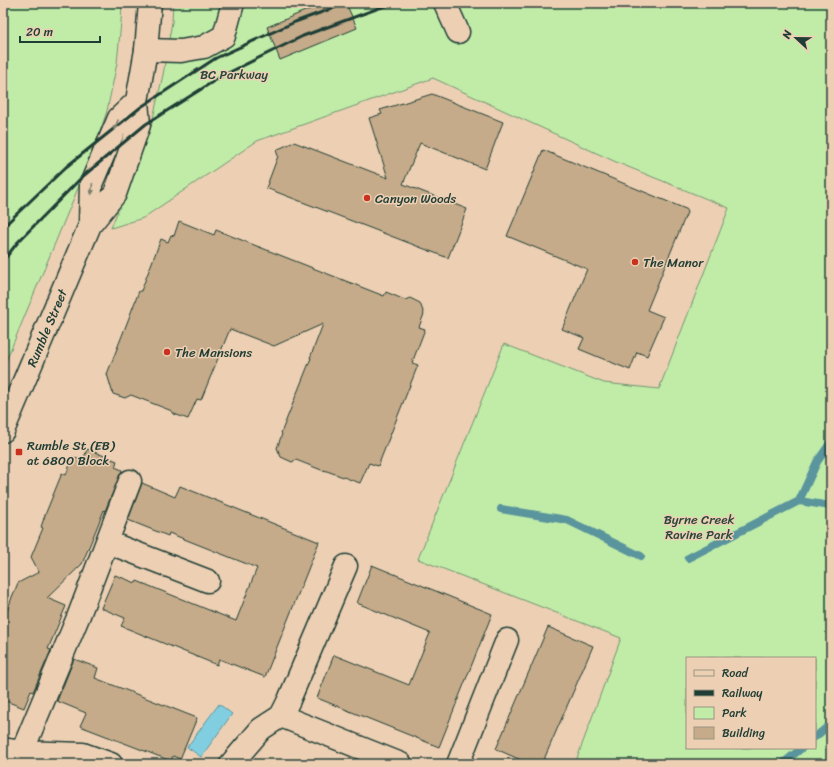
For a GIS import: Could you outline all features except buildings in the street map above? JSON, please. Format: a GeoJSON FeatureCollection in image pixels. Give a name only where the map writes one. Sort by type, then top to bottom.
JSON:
{"type":"FeatureCollection","features":[{"type":"Feature","properties":{"kind":"street","name":"Rumble Street"},"geometry":{"type":"LineString","coordinates":[[3,431],[90,225],[115,194],[139,125],[137,101],[146,50],[150,3]]}},
{"type":"Feature","properties":{"kind":"street"},"geometry":{"type":"LineString","coordinates":[[146,50],[181,51],[204,47],[224,36],[233,3]]}},
{"type":"Feature","properties":{"kind":"street"},"geometry":{"type":"LineString","coordinates":[[445,3],[458,32]]}},
{"type":"Feature","properties":{"kind":"street"},"geometry":{"type":"LineString","coordinates":[[111,764],[82,754],[14,755],[79,615],[130,481]]}},
{"type":"Feature","properties":{"kind":"street"},"geometry":{"type":"LineString","coordinates":[[107,542],[208,582]]}},
{"type":"Feature","properties":{"kind":"street"},"geometry":{"type":"LineString","coordinates":[[231,764],[261,729],[281,716],[346,566]]}},
{"type":"Feature","properties":{"kind":"street"},"geometry":{"type":"LineString","coordinates":[[458,764],[507,640]]}},
{"type":"Feature","properties":{"kind":"street"},"geometry":{"type":"LineString","coordinates":[[281,716],[400,764]]}},
{"type":"Feature","properties":{"kind":"green space"},"geometry":{"type":"Polygon","coordinates":[[[3,3],[122,3],[117,63],[107,111],[93,152],[3,368],[3,3]]]}},
{"type":"Feature","properties":{"kind":"green space","name":"Byrne Creek Ravine Park"},"geometry":{"type":"Polygon","coordinates":[[[173,3],[831,3],[831,764],[575,764],[621,638],[418,559],[504,344],[604,383],[659,389],[729,208],[616,162],[433,78],[257,141],[143,218],[111,228],[151,127],[163,75],[172,22],[173,3]]]}},
{"type":"Feature","properties":{"kind":"water"},"geometry":{"type":"Polygon","coordinates":[[[219,704],[232,714],[201,757],[187,747],[219,704]]]}},
{"type":"Feature","properties":{"kind":"waterway"},"geometry":{"type":"LineString","coordinates":[[831,442],[817,462],[799,501],[831,506]]}},
{"type":"Feature","properties":{"kind":"waterway"},"geometry":{"type":"LineString","coordinates":[[688,558],[799,501]]}},
{"type":"Feature","properties":{"kind":"waterway"},"geometry":{"type":"LineString","coordinates":[[501,509],[567,520],[641,556]]}},
{"type":"Feature","properties":{"kind":"waterway"},"geometry":{"type":"LineString","coordinates":[[816,736],[831,724]]}},
{"type":"Feature","properties":{"kind":"waterway"},"geometry":{"type":"LineString","coordinates":[[782,764],[801,749]]}},
{"type":"Feature","properties":{"kind":"railway"},"geometry":{"type":"LineString","coordinates":[[3,227],[66,167],[141,107],[216,58],[295,22],[347,3]]}},
{"type":"Feature","properties":{"kind":"railway"},"geometry":{"type":"LineString","coordinates":[[3,261],[18,242],[82,177],[146,124],[222,76],[303,36],[379,8],[397,3]]}},
{"type":"Feature","properties":{"kind":"place","name":"Canyon Woods"},"geometry":{"type":"Point","coordinates":[367,198]}},
{"type":"Feature","properties":{"kind":"place","name":"The Manor"},"geometry":{"type":"Point","coordinates":[635,262]}},
{"type":"Feature","properties":{"kind":"place","name":"The Mansions"},"geometry":{"type":"Point","coordinates":[167,352]}},
{"type":"Feature","properties":{"kind":"place","name":"Rumble St (EB) at 6800 Block"},"geometry":{"type":"Point","coordinates":[19,452]}},
{"type":"Feature","properties":{"kind":"park label","name":"BC Parkway"},"geometry":{"type":"Point","coordinates":[234,74]}}]}
